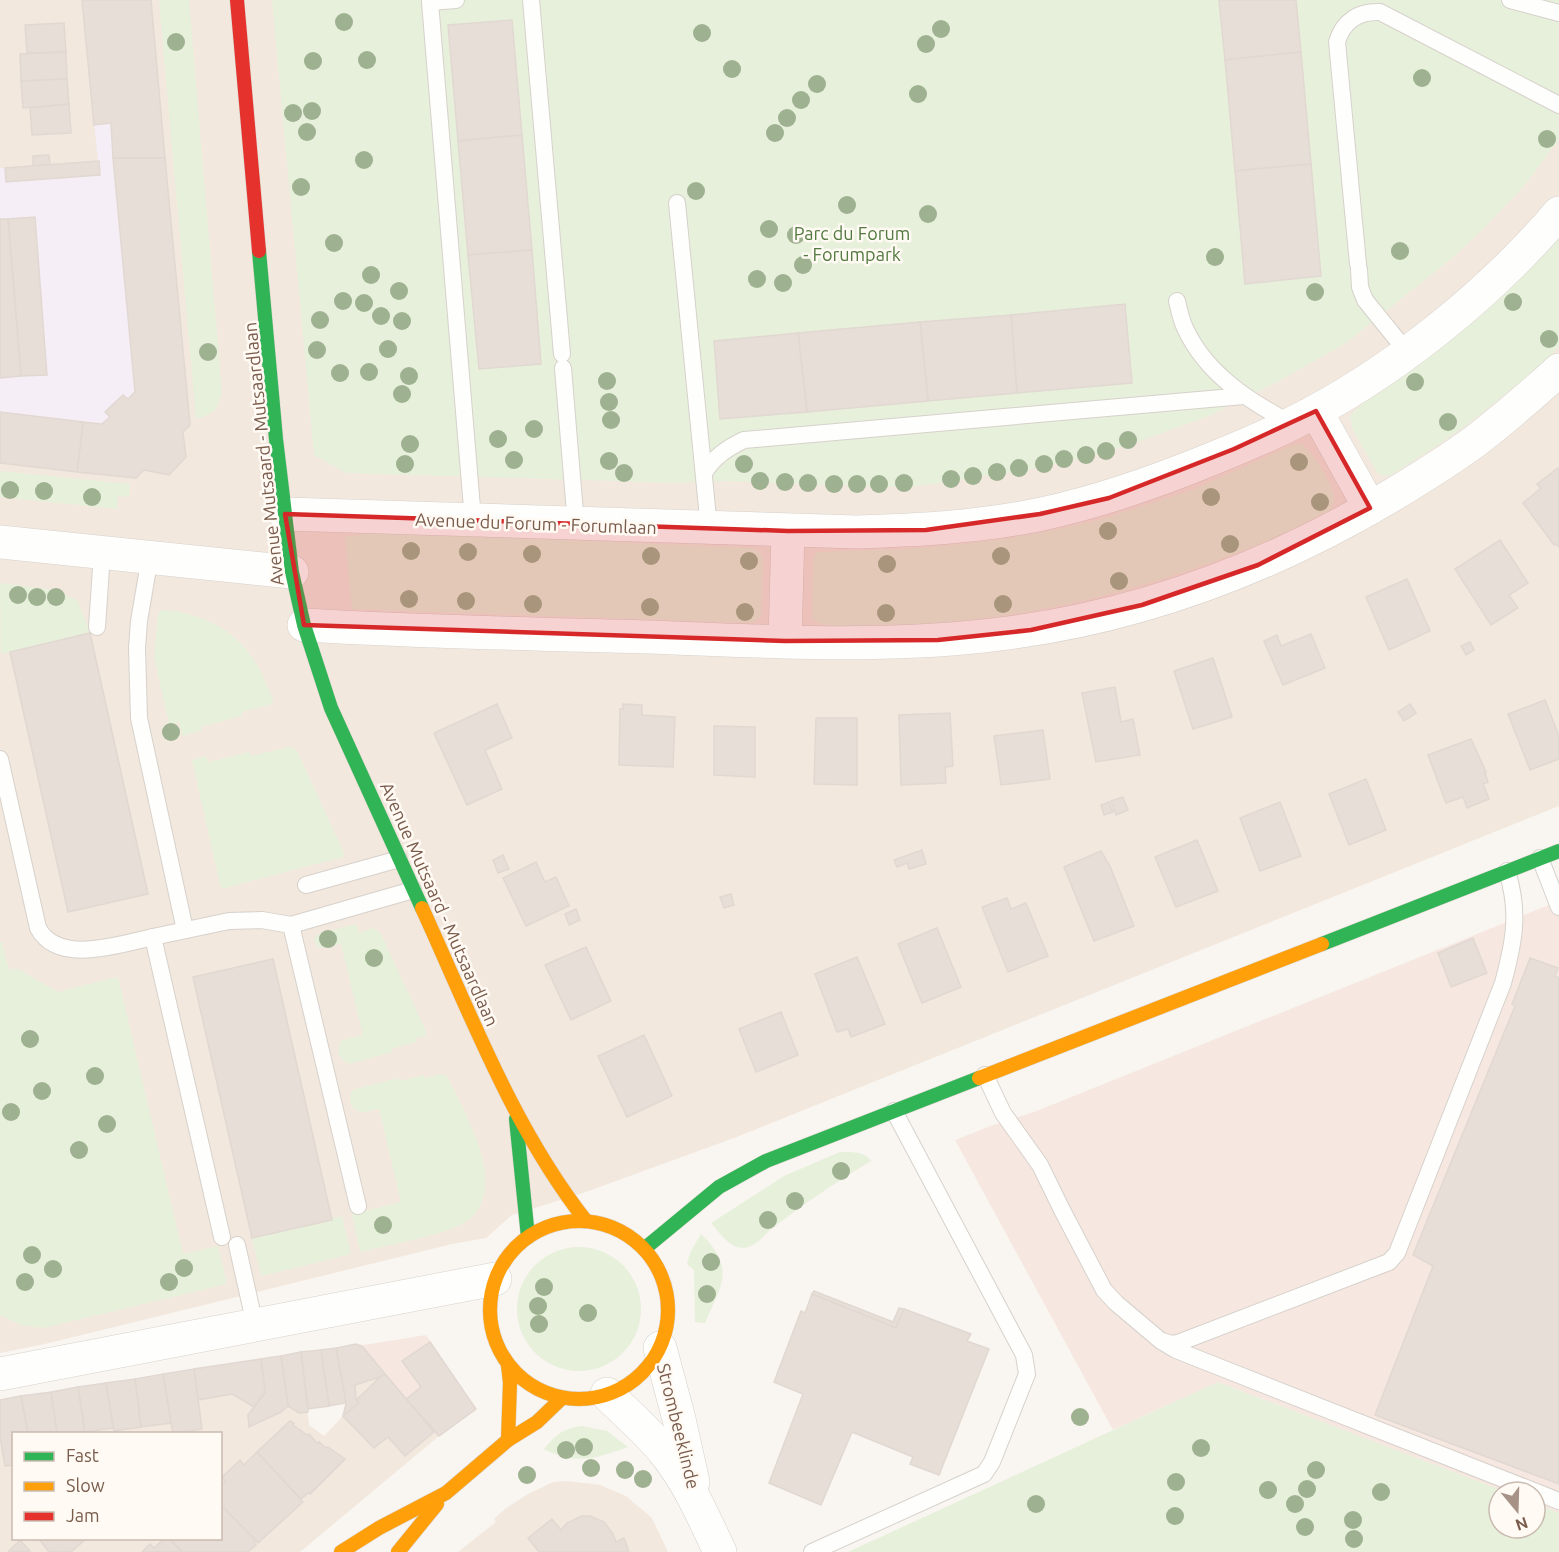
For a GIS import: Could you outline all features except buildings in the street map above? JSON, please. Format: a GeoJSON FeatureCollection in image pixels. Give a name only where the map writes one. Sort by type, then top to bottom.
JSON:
{"type":"FeatureCollection","features":[{"type":"Feature","properties":{"kind":"main road","name":"Avenue Mutsaard - Mutsaardlaan"},"geometry":{"type":"LineString","coordinates":[[237,0],[276,439],[292,572],[304,626],[331,708],[515,1111],[568,1197],[586,1221]]}},
{"type":"Feature","properties":{"kind":"main road"},"geometry":{"type":"LineString","coordinates":[[644,1249],[689,1209],[719,1187],[791,1150],[1559,851]]}},
{"type":"Feature","properties":{"kind":"main road","name":"Avenue Mutsaard - Mutsaardlaan"},"geometry":{"type":"LineString","coordinates":[[515,1111],[528,1237]]}},
{"type":"Feature","properties":{"kind":"main road"},"geometry":{"type":"LineString","coordinates":[[586,1221],[608,1226],[627,1235],[644,1249],[665,1286],[668,1307],[666,1328],[660,1348],[646,1368],[629,1384],[607,1394],[585,1399],[562,1398],[540,1390],[523,1380],[508,1365],[491,1328],[489,1308],[495,1279],[509,1255],[528,1237],[566,1222],[586,1221]]}},
{"type":"Feature","properties":{"kind":"main road"},"geometry":{"type":"LineString","coordinates":[[508,1365],[510,1383],[508,1440]]}},
{"type":"Feature","properties":{"kind":"main road"},"geometry":{"type":"LineString","coordinates":[[399,1552],[446,1493],[508,1440],[537,1422],[562,1398]]}},
{"type":"Feature","properties":{"kind":"main road"},"geometry":{"type":"LineString","coordinates":[[341,1552],[379,1528],[446,1493]]}},
{"type":"Feature","properties":{"kind":"street","name":"Avenue du Forum - Forumlaan"},"geometry":{"type":"LineString","coordinates":[[285,514],[788,531],[926,530],[1041,514],[1109,498],[1170,477],[1304,418],[1363,383],[1407,352],[1481,293],[1532,245],[1559,213]]}},
{"type":"Feature","properties":{"kind":"street"},"geometry":{"type":"LineString","coordinates":[[304,626],[786,641],[938,640],[1030,630],[1083,620],[1152,602],[1247,569],[1305,543],[1424,476],[1477,440],[1559,370]]}},
{"type":"Feature","properties":{"kind":"street"},"geometry":{"type":"LineString","coordinates":[[1304,418],[1370,508]]}},
{"type":"Feature","properties":{"kind":"street"},"geometry":{"type":"LineString","coordinates":[[786,641],[788,531]]}},
{"type":"Feature","properties":{"kind":"street"},"geometry":{"type":"LineString","coordinates":[[0,543],[292,572]]}},
{"type":"Feature","properties":{"kind":"street"},"geometry":{"type":"LineString","coordinates":[[0,1374],[495,1279]]}},
{"type":"Feature","properties":{"kind":"street","name":"Strombeeklinde"},"geometry":{"type":"LineString","coordinates":[[660,1348],[680,1419],[698,1504]]}},
{"type":"Feature","properties":{"kind":"street","name":"Strombeeklinde"},"geometry":{"type":"LineString","coordinates":[[607,1394],[650,1435],[666,1454],[698,1504],[720,1552]]}},
{"type":"Feature","properties":{"kind":"lane"},"geometry":{"type":"LineString","coordinates":[[456,0],[430,2],[472,520]]}},
{"type":"Feature","properties":{"kind":"lane"},"geometry":{"type":"LineString","coordinates":[[531,0],[576,525]]}},
{"type":"Feature","properties":{"kind":"lane"},"geometry":{"type":"LineString","coordinates":[[1520,2],[1559,13]]}},
{"type":"Feature","properties":{"kind":"lane"},"geometry":{"type":"LineString","coordinates":[[1407,352],[1365,300],[1360,287],[1337,42],[1340,32],[1349,21],[1362,14],[1370,6],[1559,105]]}},
{"type":"Feature","properties":{"kind":"lane"},"geometry":{"type":"LineString","coordinates":[[677,203],[709,528]]}},
{"type":"Feature","properties":{"kind":"lane"},"geometry":{"type":"LineString","coordinates":[[1177,301],[1184,326],[1199,353],[1218,374],[1244,396],[1304,418]]}},
{"type":"Feature","properties":{"kind":"lane"},"geometry":{"type":"LineString","coordinates":[[704,473],[711,461],[720,453],[744,440],[1244,396]]}},
{"type":"Feature","properties":{"kind":"lane"},"geometry":{"type":"LineString","coordinates":[[97,627],[102,553]]}},
{"type":"Feature","properties":{"kind":"lane"},"geometry":{"type":"LineString","coordinates":[[150,557],[139,621],[137,648],[136,685],[139,718],[185,930]]}},
{"type":"Feature","properties":{"kind":"lane"},"geometry":{"type":"LineString","coordinates":[[0,759],[38,928],[52,944],[75,950],[106,947],[245,920],[262,920],[291,925],[413,890]]}},
{"type":"Feature","properties":{"kind":"lane"},"geometry":{"type":"LineString","coordinates":[[1540,858],[1559,906]]}},
{"type":"Feature","properties":{"kind":"lane"},"geometry":{"type":"LineString","coordinates":[[306,885],[399,859]]}},
{"type":"Feature","properties":{"kind":"lane"},"geometry":{"type":"LineString","coordinates":[[1161,1341],[1172,1344],[1178,1342],[1389,1262],[1398,1253],[1503,983],[1516,919],[1507,871]]}},
{"type":"Feature","properties":{"kind":"lane"},"geometry":{"type":"LineString","coordinates":[[291,925],[358,1206]]}},
{"type":"Feature","properties":{"kind":"lane"},"geometry":{"type":"LineString","coordinates":[[153,937],[229,1241],[255,1325]]}},
{"type":"Feature","properties":{"kind":"lane"},"geometry":{"type":"LineString","coordinates":[[985,1075],[1003,1113],[1040,1165],[1104,1290],[1161,1341],[1176,1350],[1559,1501]]}},
{"type":"Feature","properties":{"kind":"lane"},"geometry":{"type":"LineString","coordinates":[[813,1552],[984,1474],[992,1462],[1027,1374],[1024,1355],[894,1111]]}},
{"type":"Feature","properties":{"kind":"lane"},"geometry":{"type":"LineString","coordinates":[[366,1552],[422,1522]]}},
{"type":"Feature","properties":{"kind":"highlighted area"},"geometry":{"type":"Polygon","coordinates":[[[1316,411],[1370,508],[1258,565],[1142,605],[1031,630],[938,640],[785,641],[304,625],[285,514],[788,531],[926,530],[1040,514],[1109,498],[1234,449],[1316,411]]]}},
{"type":"Feature","properties":{"kind":"shaded area"},"geometry":{"type":"Polygon","coordinates":[[[0,0],[1559,0],[1559,806],[734,1138],[583,1193],[512,1215],[486,1238],[452,1244],[0,1353],[0,0]]]}},
{"type":"Feature","properties":{"kind":"shaded area"},"geometry":{"type":"Polygon","coordinates":[[[82,0],[165,158],[190,425],[183,432],[186,457],[169,475],[144,470],[136,478],[0,463],[0,168],[98,161],[82,0]]]}},
{"type":"Feature","properties":{"kind":"shaded area"},"geometry":{"type":"Polygon","coordinates":[[[1559,901],[1559,1513],[1547,1508],[1547,1480],[1487,1480],[1487,1485],[1218,1382],[1113,1430],[955,1140],[1034,1112],[1559,901]]]}},
{"type":"Feature","properties":{"kind":"shaded area"},"geometry":{"type":"Polygon","coordinates":[[[426,1335],[476,1409],[439,1436],[363,1348],[356,1344],[364,1345],[426,1335]]]}},
{"type":"Feature","properties":{"kind":"shaded area"},"geometry":{"type":"Polygon","coordinates":[[[356,1344],[363,1347],[439,1436],[300,1552],[0,1552],[0,1400],[301,1352],[309,1425],[324,1436],[343,1416],[346,1404],[336,1348],[356,1344]]]}},
{"type":"Feature","properties":{"kind":"shaded area"},"geometry":{"type":"Polygon","coordinates":[[[567,1481],[600,1485],[626,1496],[652,1518],[668,1552],[458,1552],[496,1522],[494,1519],[505,1509],[528,1494],[553,1482],[567,1481]]]}},
{"type":"Feature","properties":{"kind":"green space"},"geometry":{"type":"Polygon","coordinates":[[[159,0],[189,0],[222,392],[214,410],[196,419],[159,0]]]}},
{"type":"Feature","properties":{"kind":"green space","name":"Parc du Forum - Forumpark"},"geometry":{"type":"Polygon","coordinates":[[[272,0],[1559,0],[1559,139],[1525,185],[1483,229],[1451,259],[1346,343],[1277,382],[1211,415],[1100,454],[1027,470],[916,486],[879,487],[723,481],[679,483],[346,473],[314,455],[272,0]]]}},
{"type":"Feature","properties":{"kind":"green space"},"geometry":{"type":"Polygon","coordinates":[[[1559,239],[1559,347],[1468,424],[1435,447],[1391,475],[1384,476],[1377,472],[1353,430],[1350,416],[1365,402],[1459,334],[1527,272],[1559,239]]]}},
{"type":"Feature","properties":{"kind":"green space"},"geometry":{"type":"Polygon","coordinates":[[[1295,444],[1302,444],[1306,448],[1326,476],[1334,498],[1330,510],[1280,535],[1225,557],[1127,589],[1026,612],[924,624],[839,627],[823,624],[812,617],[813,563],[814,556],[818,552],[957,545],[1010,538],[1099,520],[1192,490],[1295,444]]]}},
{"type":"Feature","properties":{"kind":"green space"},"geometry":{"type":"Polygon","coordinates":[[[0,471],[130,484],[129,497],[118,496],[117,509],[0,497],[0,471]]]}},
{"type":"Feature","properties":{"kind":"green space"},"geometry":{"type":"Polygon","coordinates":[[[374,532],[753,548],[761,553],[763,559],[761,616],[753,623],[352,609],[345,537],[374,532]]]}},
{"type":"Feature","properties":{"kind":"green space"},"geometry":{"type":"Polygon","coordinates":[[[0,583],[54,590],[78,601],[90,633],[1,654],[0,583]]]}},
{"type":"Feature","properties":{"kind":"green space"},"geometry":{"type":"Polygon","coordinates":[[[161,610],[199,617],[232,635],[257,664],[273,699],[272,704],[242,712],[242,716],[201,727],[201,731],[182,736],[179,722],[169,724],[154,657],[158,614],[161,610]]]}},
{"type":"Feature","properties":{"kind":"green space"},"geometry":{"type":"Polygon","coordinates":[[[290,747],[297,751],[344,853],[343,857],[221,889],[192,760],[206,756],[208,762],[250,752],[251,756],[290,747]]]}},
{"type":"Feature","properties":{"kind":"green space"},"geometry":{"type":"Polygon","coordinates":[[[356,924],[359,933],[372,928],[380,932],[427,1033],[425,1036],[416,1038],[416,1042],[392,1049],[392,1052],[349,1064],[342,1060],[339,1054],[340,1044],[342,1040],[363,1035],[341,944],[320,948],[317,947],[314,939],[318,934],[356,924]]]}},
{"type":"Feature","properties":{"kind":"green space"},"geometry":{"type":"Polygon","coordinates":[[[0,942],[2,942],[9,970],[18,969],[58,992],[118,977],[183,1254],[218,1246],[227,1284],[43,1328],[21,1325],[0,1315],[0,942]]]}},
{"type":"Feature","properties":{"kind":"green space"},"geometry":{"type":"Polygon","coordinates":[[[441,1074],[447,1076],[480,1150],[485,1189],[479,1207],[467,1221],[446,1231],[360,1252],[352,1214],[401,1202],[379,1109],[362,1112],[355,1110],[350,1102],[351,1092],[399,1078],[400,1081],[423,1075],[425,1078],[441,1074]]]}},
{"type":"Feature","properties":{"kind":"green space"},"geometry":{"type":"Polygon","coordinates":[[[840,1152],[861,1154],[871,1161],[832,1185],[770,1230],[752,1246],[744,1248],[734,1246],[711,1223],[784,1176],[840,1152]]]}},
{"type":"Feature","properties":{"kind":"green space"},"geometry":{"type":"Polygon","coordinates":[[[342,1216],[351,1254],[261,1276],[252,1238],[342,1216]]]}},
{"type":"Feature","properties":{"kind":"green space"},"geometry":{"type":"Polygon","coordinates":[[[701,1234],[719,1257],[722,1267],[720,1286],[705,1323],[695,1322],[694,1270],[687,1264],[691,1251],[701,1234]]]}},
{"type":"Feature","properties":{"kind":"green space"},"geometry":{"type":"Polygon","coordinates":[[[579,1247],[603,1252],[623,1265],[636,1285],[641,1309],[636,1333],[623,1353],[603,1366],[579,1371],[555,1366],[535,1353],[522,1333],[517,1309],[522,1285],[535,1265],[555,1252],[579,1247]]]}},
{"type":"Feature","properties":{"kind":"green space"},"geometry":{"type":"Polygon","coordinates":[[[1218,1382],[1487,1485],[1487,1540],[1547,1540],[1547,1508],[1559,1513],[1559,1552],[848,1552],[1218,1382]]]}},
{"type":"Feature","properties":{"kind":"green space"},"geometry":{"type":"Polygon","coordinates":[[[582,1426],[607,1431],[628,1447],[596,1457],[576,1459],[544,1449],[560,1433],[582,1426]]]}},
{"type":"Feature","properties":{"kind":"traffic: fast"},"geometry":{"type":"LineString","coordinates":[[259,251],[276,439],[292,572],[304,625],[331,708],[422,908]]}},
{"type":"Feature","properties":{"kind":"traffic: fast"},"geometry":{"type":"LineString","coordinates":[[1322,944],[1559,851]]}},
{"type":"Feature","properties":{"kind":"traffic: fast"},"geometry":{"type":"LineString","coordinates":[[644,1249],[719,1187],[766,1161],[979,1078]]}},
{"type":"Feature","properties":{"kind":"traffic: fast"},"geometry":{"type":"LineString","coordinates":[[516,1119],[528,1237]]}},
{"type":"Feature","properties":{"kind":"traffic: slow"},"geometry":{"type":"LineString","coordinates":[[422,908],[476,1030],[515,1109],[536,1148],[586,1221]]}},
{"type":"Feature","properties":{"kind":"traffic: slow"},"geometry":{"type":"LineString","coordinates":[[979,1078],[1322,944]]}},
{"type":"Feature","properties":{"kind":"traffic: slow"},"geometry":{"type":"LineString","coordinates":[[579,1221],[613,1228],[642,1247],[661,1276],[668,1310],[661,1344],[642,1373],[613,1392],[579,1399],[545,1392],[516,1373],[497,1344],[490,1310],[497,1276],[516,1247],[545,1228],[579,1221]]}},
{"type":"Feature","properties":{"kind":"traffic: slow"},"geometry":{"type":"LineString","coordinates":[[508,1365],[510,1383],[508,1440]]}},
{"type":"Feature","properties":{"kind":"traffic: slow"},"geometry":{"type":"LineString","coordinates":[[341,1552],[379,1528],[446,1493],[508,1440],[537,1422],[562,1398]]}},
{"type":"Feature","properties":{"kind":"traffic: slow"},"geometry":{"type":"LineString","coordinates":[[398,1552],[437,1504]]}},
{"type":"Feature","properties":{"kind":"traffic: jam"},"geometry":{"type":"LineString","coordinates":[[237,0],[259,251]]}}]}
